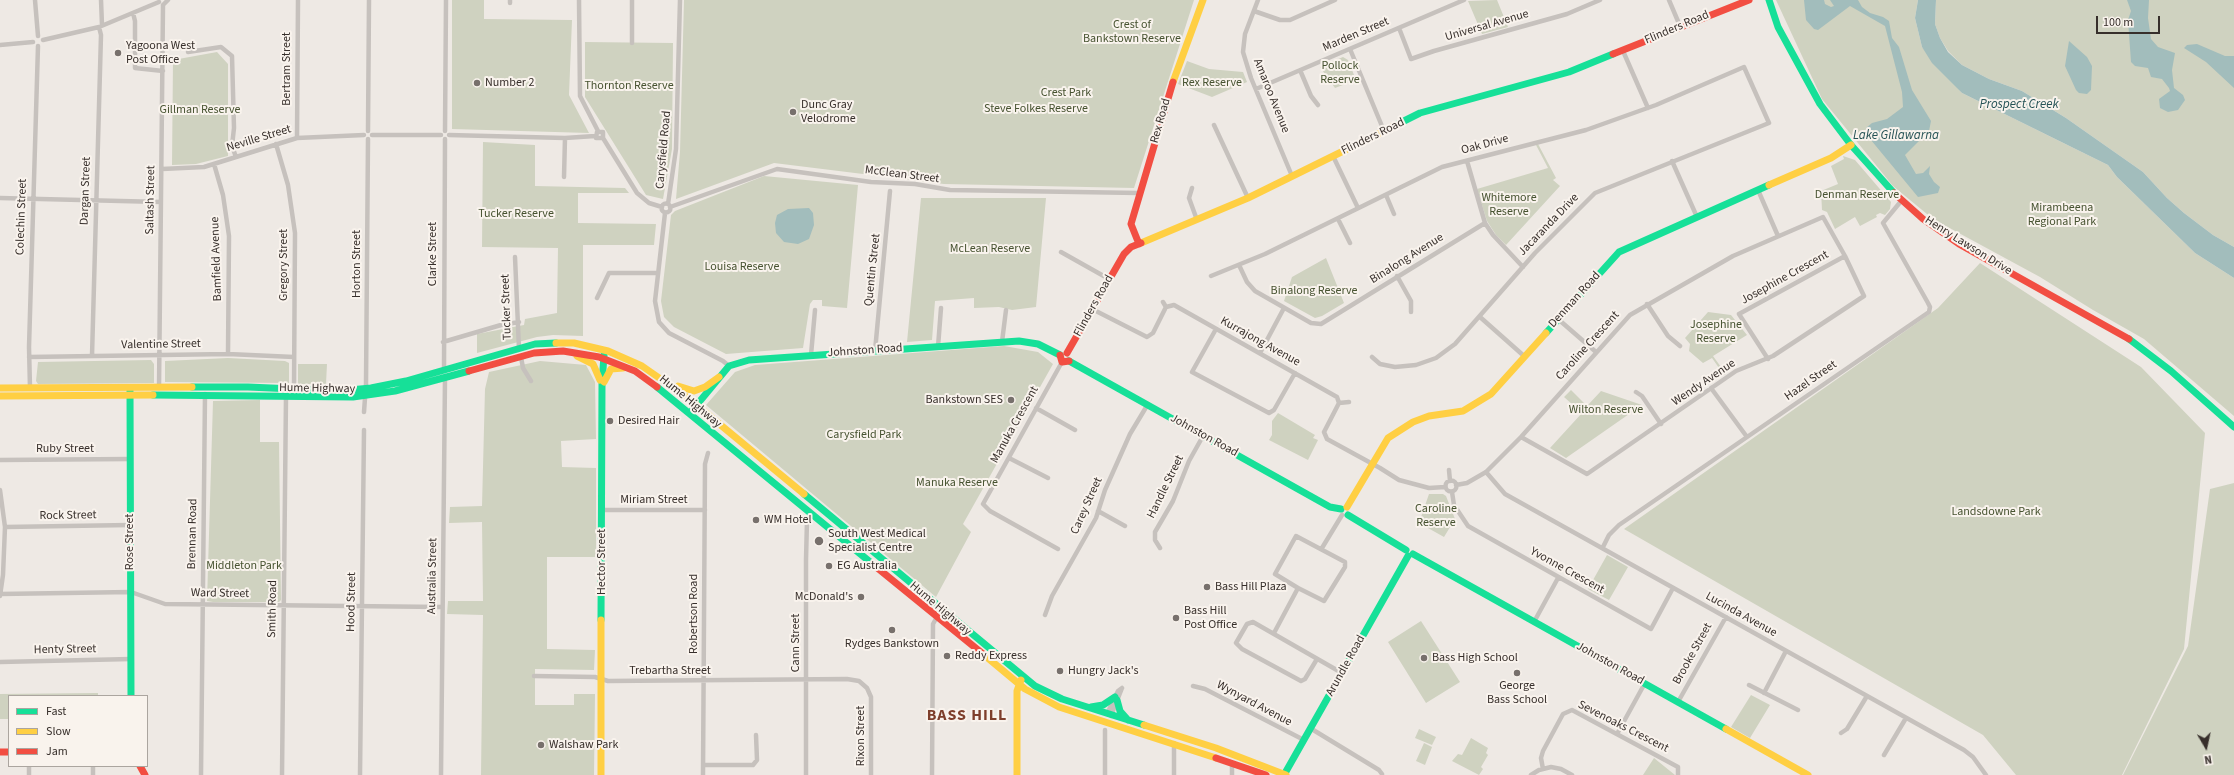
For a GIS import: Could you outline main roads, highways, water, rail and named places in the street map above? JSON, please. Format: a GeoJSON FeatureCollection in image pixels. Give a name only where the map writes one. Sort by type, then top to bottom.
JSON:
{"type":"FeatureCollection","features":[{"type":"Feature","properties":{"kind":"main road","name":"Rex Road"},"geometry":{"type":"LineString","coordinates":[[1139,244],[1132,224],[1139,193],[1177,68],[1203,0]]}},
{"type":"Feature","properties":{"kind":"main road","name":"Flinders Road"},"geometry":{"type":"LineString","coordinates":[[1064,358],[1124,254],[1139,244],[1248,198],[1420,113],[1569,72],[1623,51],[1740,1],[1749,0]]}},
{"type":"Feature","properties":{"kind":"main road","name":"Henry Lawson Drive"},"geometry":{"type":"LineString","coordinates":[[1769,0],[1778,27],[1820,104],[1851,146],[1887,187],[1922,219],[1959,244],[2138,344],[2234,427]]}},
{"type":"Feature","properties":{"kind":"main road","name":"Denman Road"},"geometry":{"type":"LineString","coordinates":[[1344,512],[1384,443],[1406,425],[1429,416],[1456,413],[1478,403],[1491,394],[1619,252],[1697,216],[1831,158],[1851,146]]}},
{"type":"Feature","properties":{"kind":"main road","name":"Hume Highway"},"geometry":{"type":"LineString","coordinates":[[205,392],[337,398],[364,396],[395,391],[519,348],[563,342],[606,350],[623,356],[661,378],[696,406],[1021,681],[1056,697],[1234,754],[1285,775]]}},
{"type":"Feature","properties":{"kind":"main road","name":"Johnston Road"},"geometry":{"type":"LineString","coordinates":[[719,377],[729,366],[749,360],[1002,342],[1034,343],[1148,404],[1330,507],[1344,512],[1409,553],[1645,683],[1805,774]]}},
{"type":"Feature","properties":{"kind":"main road","name":"Hector Street"},"geometry":{"type":"LineString","coordinates":[[601,775],[603,510],[602,392],[606,350]]}},
{"type":"Feature","properties":{"kind":"main road","name":"Hume Highway"},"geometry":{"type":"LineString","coordinates":[[0,388],[130,392],[205,392],[294,389],[338,391],[365,389],[444,373],[520,355],[563,351],[582,353],[604,359],[635,371],[690,413],[937,617],[1021,681],[1059,707],[1106,725],[1174,743],[1266,775]]}},
{"type":"Feature","properties":{"kind":"main road"},"geometry":{"type":"LineString","coordinates":[[563,351],[588,360],[593,364],[597,370],[602,392]]}},
{"type":"Feature","properties":{"kind":"main road"},"geometry":{"type":"LineString","coordinates":[[602,392],[605,380],[611,369],[620,368],[635,371]]}},
{"type":"Feature","properties":{"kind":"main road"},"geometry":{"type":"LineString","coordinates":[[661,378],[691,391],[699,390],[719,377]]}},
{"type":"Feature","properties":{"kind":"main road"},"geometry":{"type":"LineString","coordinates":[[690,413],[719,377]]}},
{"type":"Feature","properties":{"kind":"main road","name":"Hume Highway"},"geometry":{"type":"LineString","coordinates":[[0,396],[130,392]]}},
{"type":"Feature","properties":{"kind":"main road","name":"Rose Street"},"geometry":{"type":"LineString","coordinates":[[130,392],[131,695]]}},
{"type":"Feature","properties":{"kind":"main road","name":"Arundle Road"},"geometry":{"type":"LineString","coordinates":[[1285,775],[1409,553]]}},
{"type":"Feature","properties":{"kind":"main road"},"geometry":{"type":"LineString","coordinates":[[1017,775],[1017,691],[1021,681]]}},
{"type":"Feature","properties":{"kind":"main road"},"geometry":{"type":"LineString","coordinates":[[1088,708],[1103,705],[1116,699],[1120,711],[1128,720]]}},
{"type":"Feature","properties":{"kind":"water","name":"Lake Gillawarna"},"geometry":{"type":"Polygon","coordinates":[[[1804,0],[1824,0],[1825,4],[1831,7],[1834,6],[1830,0],[1858,0],[1862,7],[1870,13],[1883,17],[1889,21],[1892,38],[1899,47],[1912,90],[1931,121],[1929,131],[1905,155],[1916,174],[1923,173],[1930,166],[1929,174],[1934,182],[1940,187],[1938,193],[1918,197],[1866,134],[1866,128],[1872,123],[1887,119],[1903,107],[1902,92],[1885,26],[1850,6],[1818,30],[1814,29],[1806,20],[1804,0]]]}},
{"type":"Feature","properties":{"kind":"water","name":"Prospect Creek"},"geometry":{"type":"Polygon","coordinates":[[[1918,0],[1936,0],[1935,24],[1940,38],[1948,52],[1962,65],[1989,79],[2022,91],[2066,118],[2143,172],[2167,198],[2184,213],[2213,235],[2234,247],[2234,278],[2195,253],[2117,177],[2108,165],[1962,93],[1932,63],[1922,47],[1915,18],[1918,0]]]}},
{"type":"Feature","properties":{"kind":"water"},"geometry":{"type":"Polygon","coordinates":[[[2127,0],[2149,0],[2148,18],[2151,39],[2158,47],[2175,53],[2172,70],[2174,88],[2183,95],[2185,100],[2178,110],[2168,112],[2160,108],[2159,99],[2170,91],[2169,88],[2162,79],[2151,77],[2148,68],[2135,66],[2131,62],[2128,20],[2131,11],[2127,0]]]}},
{"type":"Feature","properties":{"kind":"water"},"geometry":{"type":"Polygon","coordinates":[[[2069,41],[2087,57],[2092,66],[2091,90],[2087,94],[2079,93],[2076,90],[2065,66],[2069,41]]]}},
{"type":"Feature","properties":{"kind":"water"},"geometry":{"type":"Polygon","coordinates":[[[2197,44],[2225,56],[2234,56],[2234,88],[2206,62],[2184,48],[2187,45],[2197,44]]]}},
{"type":"Feature","properties":{"kind":"water"},"geometry":{"type":"Polygon","coordinates":[[[809,208],[813,213],[814,225],[809,239],[798,244],[784,242],[776,233],[775,223],[777,215],[788,209],[809,208]]]}},
{"type":"Feature","properties":{"kind":"place","name":"Yagoona West Post Office"},"geometry":{"type":"Point","coordinates":[118,53]}},
{"type":"Feature","properties":{"kind":"place","name":"Number 2"},"geometry":{"type":"Point","coordinates":[477,83]}},
{"type":"Feature","properties":{"kind":"place","name":"Dunc Gray Velodrome"},"geometry":{"type":"Point","coordinates":[793,112]}},
{"type":"Feature","properties":{"kind":"place","name":"Bankstown SES"},"geometry":{"type":"Point","coordinates":[1011,400]}},
{"type":"Feature","properties":{"kind":"place","name":"Desired Hair"},"geometry":{"type":"Point","coordinates":[610,421]}},
{"type":"Feature","properties":{"kind":"place","name":"WM Hotel"},"geometry":{"type":"Point","coordinates":[756,520]}},
{"type":"Feature","properties":{"kind":"place","name":"South West Medical Specialist Centre"},"geometry":{"type":"Point","coordinates":[819,541]}},
{"type":"Feature","properties":{"kind":"place","name":"EG Australia"},"geometry":{"type":"Point","coordinates":[829,566]}},
{"type":"Feature","properties":{"kind":"place","name":"Bass Hill Plaza"},"geometry":{"type":"Point","coordinates":[1207,587]}},
{"type":"Feature","properties":{"kind":"place","name":"McDonald's"},"geometry":{"type":"Point","coordinates":[861,597]}},
{"type":"Feature","properties":{"kind":"place","name":"Bass Hill Post Office"},"geometry":{"type":"Point","coordinates":[1176,618]}},
{"type":"Feature","properties":{"kind":"place","name":"Rydges Bankstown"},"geometry":{"type":"Point","coordinates":[892,630]}},
{"type":"Feature","properties":{"kind":"place","name":"Reddy Express"},"geometry":{"type":"Point","coordinates":[947,656]}},
{"type":"Feature","properties":{"kind":"place","name":"Bass High School"},"geometry":{"type":"Point","coordinates":[1424,658]}},
{"type":"Feature","properties":{"kind":"place","name":"Hungry Jack's"},"geometry":{"type":"Point","coordinates":[1060,671]}},
{"type":"Feature","properties":{"kind":"place","name":"George Bass School"},"geometry":{"type":"Point","coordinates":[1517,673]}},
{"type":"Feature","properties":{"kind":"place","name":"Walshaw Park"},"geometry":{"type":"Point","coordinates":[541,745]}},
{"type":"Feature","properties":{"kind":"district","name":"BASS HILL"},"geometry":{"type":"Point","coordinates":[967,716]}},
{"type":"Feature","properties":{"kind":"park label","name":"Crest of Bankstown Reserve"},"geometry":{"type":"Point","coordinates":[1132,32]}},
{"type":"Feature","properties":{"kind":"park label","name":"Pollock Reserve"},"geometry":{"type":"Point","coordinates":[1340,73]}},
{"type":"Feature","properties":{"kind":"park label","name":"Rex Reserve"},"geometry":{"type":"Point","coordinates":[1212,83]}},
{"type":"Feature","properties":{"kind":"park label","name":"Thornton Reserve"},"geometry":{"type":"Point","coordinates":[629,86]}},
{"type":"Feature","properties":{"kind":"park label","name":"Crest Park"},"geometry":{"type":"Point","coordinates":[1066,93]}},
{"type":"Feature","properties":{"kind":"park label","name":"Steve Folkes Reserve"},"geometry":{"type":"Point","coordinates":[1036,109]}},
{"type":"Feature","properties":{"kind":"park label","name":"Gillman Reserve"},"geometry":{"type":"Point","coordinates":[200,110]}},
{"type":"Feature","properties":{"kind":"park label","name":"Denman Reserve"},"geometry":{"type":"Point","coordinates":[1857,195]}},
{"type":"Feature","properties":{"kind":"park label","name":"Whitemore Reserve"},"geometry":{"type":"Point","coordinates":[1509,205]}},
{"type":"Feature","properties":{"kind":"park label","name":"Tucker Reserve"},"geometry":{"type":"Point","coordinates":[516,214]}},
{"type":"Feature","properties":{"kind":"park label","name":"Mirambeena Regional Park"},"geometry":{"type":"Point","coordinates":[2062,215]}},
{"type":"Feature","properties":{"kind":"park label","name":"McLean Reserve"},"geometry":{"type":"Point","coordinates":[990,249]}},
{"type":"Feature","properties":{"kind":"park label","name":"Louisa Reserve"},"geometry":{"type":"Point","coordinates":[742,267]}},
{"type":"Feature","properties":{"kind":"park label","name":"Binalong Reserve"},"geometry":{"type":"Point","coordinates":[1314,291]}},
{"type":"Feature","properties":{"kind":"park label","name":"Josephine Reserve"},"geometry":{"type":"Point","coordinates":[1716,332]}},
{"type":"Feature","properties":{"kind":"park label","name":"Wilton Reserve"},"geometry":{"type":"Point","coordinates":[1606,410]}},
{"type":"Feature","properties":{"kind":"park label","name":"Carysfield Park"},"geometry":{"type":"Point","coordinates":[864,435]}},
{"type":"Feature","properties":{"kind":"park label","name":"Manuka Reserve"},"geometry":{"type":"Point","coordinates":[957,483]}},
{"type":"Feature","properties":{"kind":"park label","name":"Landsdowne Park"},"geometry":{"type":"Point","coordinates":[1996,512]}},
{"type":"Feature","properties":{"kind":"park label","name":"Caroline Reserve"},"geometry":{"type":"Point","coordinates":[1436,516]}},
{"type":"Feature","properties":{"kind":"park label","name":"Middleton Park"},"geometry":{"type":"Point","coordinates":[244,566]}}]}
